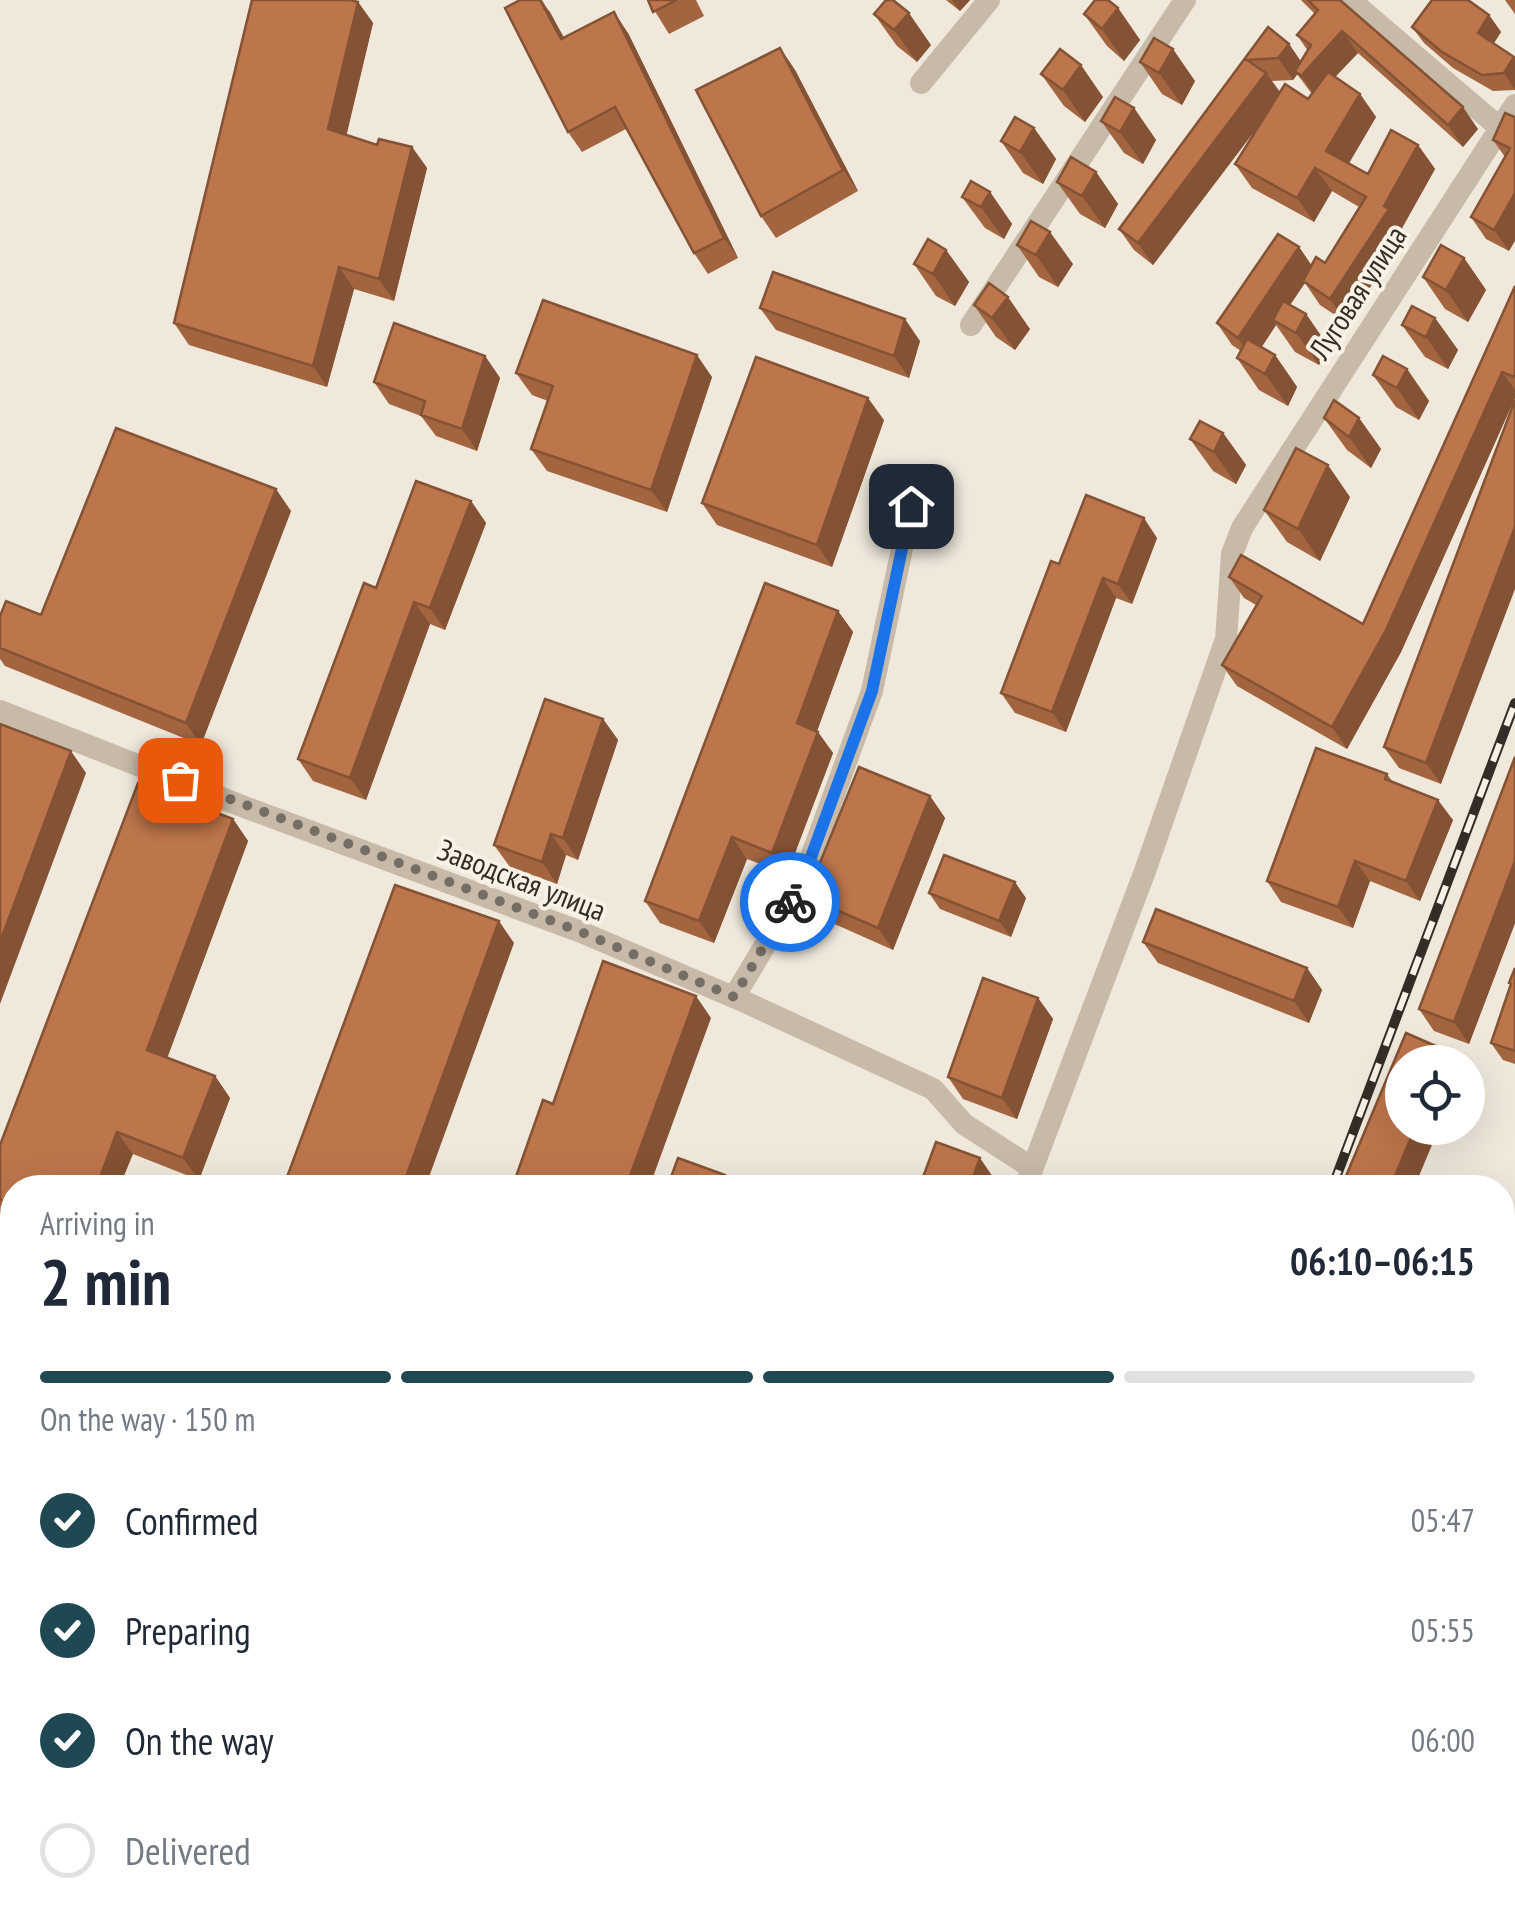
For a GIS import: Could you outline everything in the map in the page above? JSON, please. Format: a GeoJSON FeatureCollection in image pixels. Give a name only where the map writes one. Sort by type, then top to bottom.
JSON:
{"type":"FeatureCollection","features":[{"type":"Feature","properties":{"kind":"street"},"geometry":{"type":"LineString","coordinates":[[921,82],[989,0]]}},
{"type":"Feature","properties":{"kind":"street"},"geometry":{"type":"LineString","coordinates":[[972,325],[1185,0]]}},
{"type":"Feature","properties":{"kind":"street"},"geometry":{"type":"LineString","coordinates":[[1350,0],[1500,128]]}},
{"type":"Feature","properties":{"kind":"street","name":"Луговая улица"},"geometry":{"type":"LineString","coordinates":[[1029,1175],[1145,871],[1226,639],[1232,554],[1250,513],[1515,105]]}},
{"type":"Feature","properties":{"kind":"street"},"geometry":{"type":"LineString","coordinates":[[734,997],[800,887],[872,691],[911,506]]}},
{"type":"Feature","properties":{"kind":"street","name":"Заводская улица"},"geometry":{"type":"LineString","coordinates":[[0,711],[246,808],[581,932],[734,997],[933,1089],[964,1124],[1024,1175]]}},
{"type":"Feature","properties":{"kind":"building"},"geometry":{"type":"Polygon","coordinates":[[[252,0],[358,2],[328,129],[377,145],[379,139],[412,147],[379,279],[339,267],[313,366],[174,323],[252,0]]]}},
{"type":"Feature","properties":{"kind":"building"},"geometry":{"type":"Polygon","coordinates":[[[520,0],[540,0],[561,39],[614,12],[724,238],[694,253],[615,107],[568,132],[505,8],[520,0]]]}},
{"type":"Feature","properties":{"kind":"building"},"geometry":{"type":"Polygon","coordinates":[[[648,0],[677,0],[653,12],[648,0]]]}},
{"type":"Feature","properties":{"kind":"building"},"geometry":{"type":"Polygon","coordinates":[[[886,0],[893,0],[909,13],[894,30],[874,14],[886,0]]]}},
{"type":"Feature","properties":{"kind":"building"},"geometry":{"type":"Polygon","coordinates":[[[1095,0],[1108,0],[1118,8],[1102,29],[1084,14],[1095,0]]]}},
{"type":"Feature","properties":{"kind":"building"},"geometry":{"type":"Polygon","coordinates":[[[1308,0],[1340,0],[1463,107],[1448,125],[1342,31],[1301,76],[1295,71],[1311,45],[1297,35],[1318,10],[1308,0]]]}},
{"type":"Feature","properties":{"kind":"building"},"geometry":{"type":"Polygon","coordinates":[[[1432,0],[1468,0],[1489,15],[1478,33],[1514,57],[1504,73],[1482,75],[1442,52],[1412,27],[1432,0]]]}},
{"type":"Feature","properties":{"kind":"building"},"geometry":{"type":"Polygon","coordinates":[[[1268,27],[1289,44],[1278,58],[1247,60],[1266,73],[1138,243],[1119,229],[1268,27]]]}},
{"type":"Feature","properties":{"kind":"building"},"geometry":{"type":"Polygon","coordinates":[[[1154,38],[1173,49],[1159,73],[1140,62],[1154,38]]]}},
{"type":"Feature","properties":{"kind":"building"},"geometry":{"type":"Polygon","coordinates":[[[780,48],[843,170],[761,216],[696,90],[780,48]]]}},
{"type":"Feature","properties":{"kind":"building"},"geometry":{"type":"Polygon","coordinates":[[[1060,49],[1081,65],[1063,90],[1041,74],[1060,49]]]}},
{"type":"Feature","properties":{"kind":"building"},"geometry":{"type":"Polygon","coordinates":[[[1328,72],[1360,94],[1326,151],[1368,174],[1391,130],[1418,145],[1384,206],[1389,209],[1330,299],[1303,281],[1316,257],[1325,263],[1366,197],[1315,168],[1297,198],[1235,164],[1285,84],[1308,99],[1328,72]]]}},
{"type":"Feature","properties":{"kind":"building"},"geometry":{"type":"Polygon","coordinates":[[[1115,97],[1134,108],[1120,132],[1101,121],[1115,97]]]}},
{"type":"Feature","properties":{"kind":"building"},"geometry":{"type":"Polygon","coordinates":[[[1505,113],[1515,117],[1515,193],[1494,230],[1471,217],[1510,148],[1493,140],[1505,113]]]}},
{"type":"Feature","properties":{"kind":"building"},"geometry":{"type":"Polygon","coordinates":[[[1015,117],[1034,128],[1020,152],[1001,141],[1015,117]]]}},
{"type":"Feature","properties":{"kind":"building"},"geometry":{"type":"Polygon","coordinates":[[[1071,157],[1096,172],[1082,196],[1057,182],[1071,157]]]}},
{"type":"Feature","properties":{"kind":"building"},"geometry":{"type":"Polygon","coordinates":[[[971,181],[990,192],[981,207],[962,197],[971,181]]]}},
{"type":"Feature","properties":{"kind":"building"},"geometry":{"type":"Polygon","coordinates":[[[1031,221],[1050,232],[1036,255],[1017,245],[1031,221]]]}},
{"type":"Feature","properties":{"kind":"building"},"geometry":{"type":"Polygon","coordinates":[[[1278,234],[1299,247],[1238,338],[1217,323],[1278,234]]]}},
{"type":"Feature","properties":{"kind":"building"},"geometry":{"type":"Polygon","coordinates":[[[928,239],[946,250],[933,274],[914,264],[928,239]]]}},
{"type":"Feature","properties":{"kind":"building"},"geometry":{"type":"Polygon","coordinates":[[[1441,245],[1464,258],[1446,290],[1423,277],[1441,245]]]}},
{"type":"Feature","properties":{"kind":"building"},"geometry":{"type":"Polygon","coordinates":[[[773,272],[905,319],[894,356],[760,308],[773,272]]]}},
{"type":"Feature","properties":{"kind":"building"},"geometry":{"type":"Polygon","coordinates":[[[989,283],[1008,297],[992,318],[974,305],[989,283]]]}},
{"type":"Feature","properties":{"kind":"building"},"geometry":{"type":"Polygon","coordinates":[[[1515,286],[1515,377],[1502,372],[1386,630],[1332,727],[1222,665],[1262,596],[1229,577],[1241,555],[1363,624],[1515,286]]]}},
{"type":"Feature","properties":{"kind":"building"},"geometry":{"type":"Polygon","coordinates":[[[543,300],[697,355],[651,490],[531,449],[553,386],[516,373],[543,300]]]}},
{"type":"Feature","properties":{"kind":"building"},"geometry":{"type":"Polygon","coordinates":[[[1283,301],[1306,314],[1296,333],[1273,320],[1283,301]]]}},
{"type":"Feature","properties":{"kind":"building"},"geometry":{"type":"Polygon","coordinates":[[[1412,306],[1435,318],[1426,337],[1402,325],[1412,306]]]}},
{"type":"Feature","properties":{"kind":"building"},"geometry":{"type":"Polygon","coordinates":[[[394,323],[485,356],[462,429],[421,415],[425,401],[374,382],[394,323]]]}},
{"type":"Feature","properties":{"kind":"building"},"geometry":{"type":"Polygon","coordinates":[[[1247,339],[1275,355],[1265,374],[1237,358],[1247,339]]]}},
{"type":"Feature","properties":{"kind":"building"},"geometry":{"type":"Polygon","coordinates":[[[1383,356],[1407,369],[1397,388],[1373,375],[1383,356]]]}},
{"type":"Feature","properties":{"kind":"building"},"geometry":{"type":"Polygon","coordinates":[[[756,357],[868,398],[817,545],[702,503],[756,357]]]}},
{"type":"Feature","properties":{"kind":"building"},"geometry":{"type":"Polygon","coordinates":[[[1334,400],[1359,418],[1349,437],[1324,418],[1334,400]]]}},
{"type":"Feature","properties":{"kind":"building"},"geometry":{"type":"Polygon","coordinates":[[[1515,400],[1515,527],[1426,763],[1384,747],[1515,400]]]}},
{"type":"Feature","properties":{"kind":"building"},"geometry":{"type":"Polygon","coordinates":[[[1200,421],[1223,433],[1214,452],[1190,439],[1200,421]]]}},
{"type":"Feature","properties":{"kind":"building"},"geometry":{"type":"Polygon","coordinates":[[[116,428],[276,489],[186,723],[0,648],[0,616],[6,601],[41,615],[116,428]]]}},
{"type":"Feature","properties":{"kind":"building"},"geometry":{"type":"Polygon","coordinates":[[[1296,448],[1328,465],[1298,529],[1264,510],[1296,448]]]}},
{"type":"Feature","properties":{"kind":"building"},"geometry":{"type":"Polygon","coordinates":[[[416,481],[471,501],[430,608],[414,602],[350,778],[298,759],[364,583],[376,588],[416,481]]]}},
{"type":"Feature","properties":{"kind":"building"},"geometry":{"type":"Polygon","coordinates":[[[1086,495],[1144,518],[1118,584],[1103,578],[1052,712],[1001,693],[1051,561],[1059,564],[1086,495]]]}},
{"type":"Feature","properties":{"kind":"building"},"geometry":{"type":"Polygon","coordinates":[[[765,583],[838,611],[797,723],[818,732],[772,853],[732,837],[699,921],[645,901],[765,583]]]}},
{"type":"Feature","properties":{"kind":"building"},"geometry":{"type":"Polygon","coordinates":[[[545,699],[603,719],[563,838],[551,834],[542,862],[494,845],[545,699]]]}},
{"type":"Feature","properties":{"kind":"building"},"geometry":{"type":"Polygon","coordinates":[[[0,724],[71,751],[0,942],[0,724]]]}},
{"type":"Feature","properties":{"kind":"building"},"geometry":{"type":"Polygon","coordinates":[[[1316,748],[1387,774],[1385,779],[1438,800],[1406,881],[1355,861],[1338,907],[1267,881],[1316,748]]]}},
{"type":"Feature","properties":{"kind":"building"},"geometry":{"type":"Polygon","coordinates":[[[1515,757],[1515,861],[1454,1022],[1419,1009],[1515,757]]]}},
{"type":"Feature","properties":{"kind":"building"},"geometry":{"type":"Polygon","coordinates":[[[859,767],[930,796],[878,928],[806,897],[859,767]]]}},
{"type":"Feature","properties":{"kind":"building"},"geometry":{"type":"Polygon","coordinates":[[[138,783],[233,819],[147,1050],[215,1076],[183,1158],[117,1132],[101,1175],[0,1175],[0,1145],[138,783]]]}},
{"type":"Feature","properties":{"kind":"building"},"geometry":{"type":"Polygon","coordinates":[[[944,855],[1015,882],[999,921],[929,893],[944,855]]]}},
{"type":"Feature","properties":{"kind":"building"},"geometry":{"type":"Polygon","coordinates":[[[395,885],[499,921],[407,1175],[288,1175],[395,885]]]}},
{"type":"Feature","properties":{"kind":"building"},"geometry":{"type":"Polygon","coordinates":[[[1156,909],[1307,968],[1294,1001],[1143,942],[1156,909]]]}},
{"type":"Feature","properties":{"kind":"building"},"geometry":{"type":"Polygon","coordinates":[[[603,961],[696,996],[630,1175],[517,1175],[543,1100],[553,1104],[603,961]]]}},
{"type":"Feature","properties":{"kind":"building"},"geometry":{"type":"Polygon","coordinates":[[[1515,968],[1515,1051],[1491,1043],[1515,968]]]}},
{"type":"Feature","properties":{"kind":"building"},"geometry":{"type":"Polygon","coordinates":[[[983,978],[1038,998],[1002,1098],[948,1077],[983,978]]]}},
{"type":"Feature","properties":{"kind":"building"},"geometry":{"type":"Polygon","coordinates":[[[1406,1033],[1433,1045],[1401,1045],[1406,1033]]]}},
{"type":"Feature","properties":{"kind":"building"},"geometry":{"type":"Polygon","coordinates":[[[1385,1083],[1385,1145],[1408,1145],[1395,1175],[1346,1175],[1385,1083]]]}},
{"type":"Feature","properties":{"kind":"building"},"geometry":{"type":"Polygon","coordinates":[[[936,1142],[980,1158],[974,1175],[924,1175],[936,1142]]]}},
{"type":"Feature","properties":{"kind":"building"},"geometry":{"type":"Polygon","coordinates":[[[678,1158],[725,1175],[672,1175],[678,1158]]]}},
{"type":"Feature","properties":{"kind":"railway"},"geometry":{"type":"LineString","coordinates":[[1337,1175],[1515,703]]}},
{"type":"Feature","properties":{"kind":"way so far"},"geometry":{"type":"LineString","coordinates":[[180,780],[581,932],[734,997],[790,902]]}},
{"type":"Feature","properties":{"kind":"route"},"geometry":{"type":"LineString","coordinates":[[790,902],[800,887],[872,691],[911,506]]}}]}
